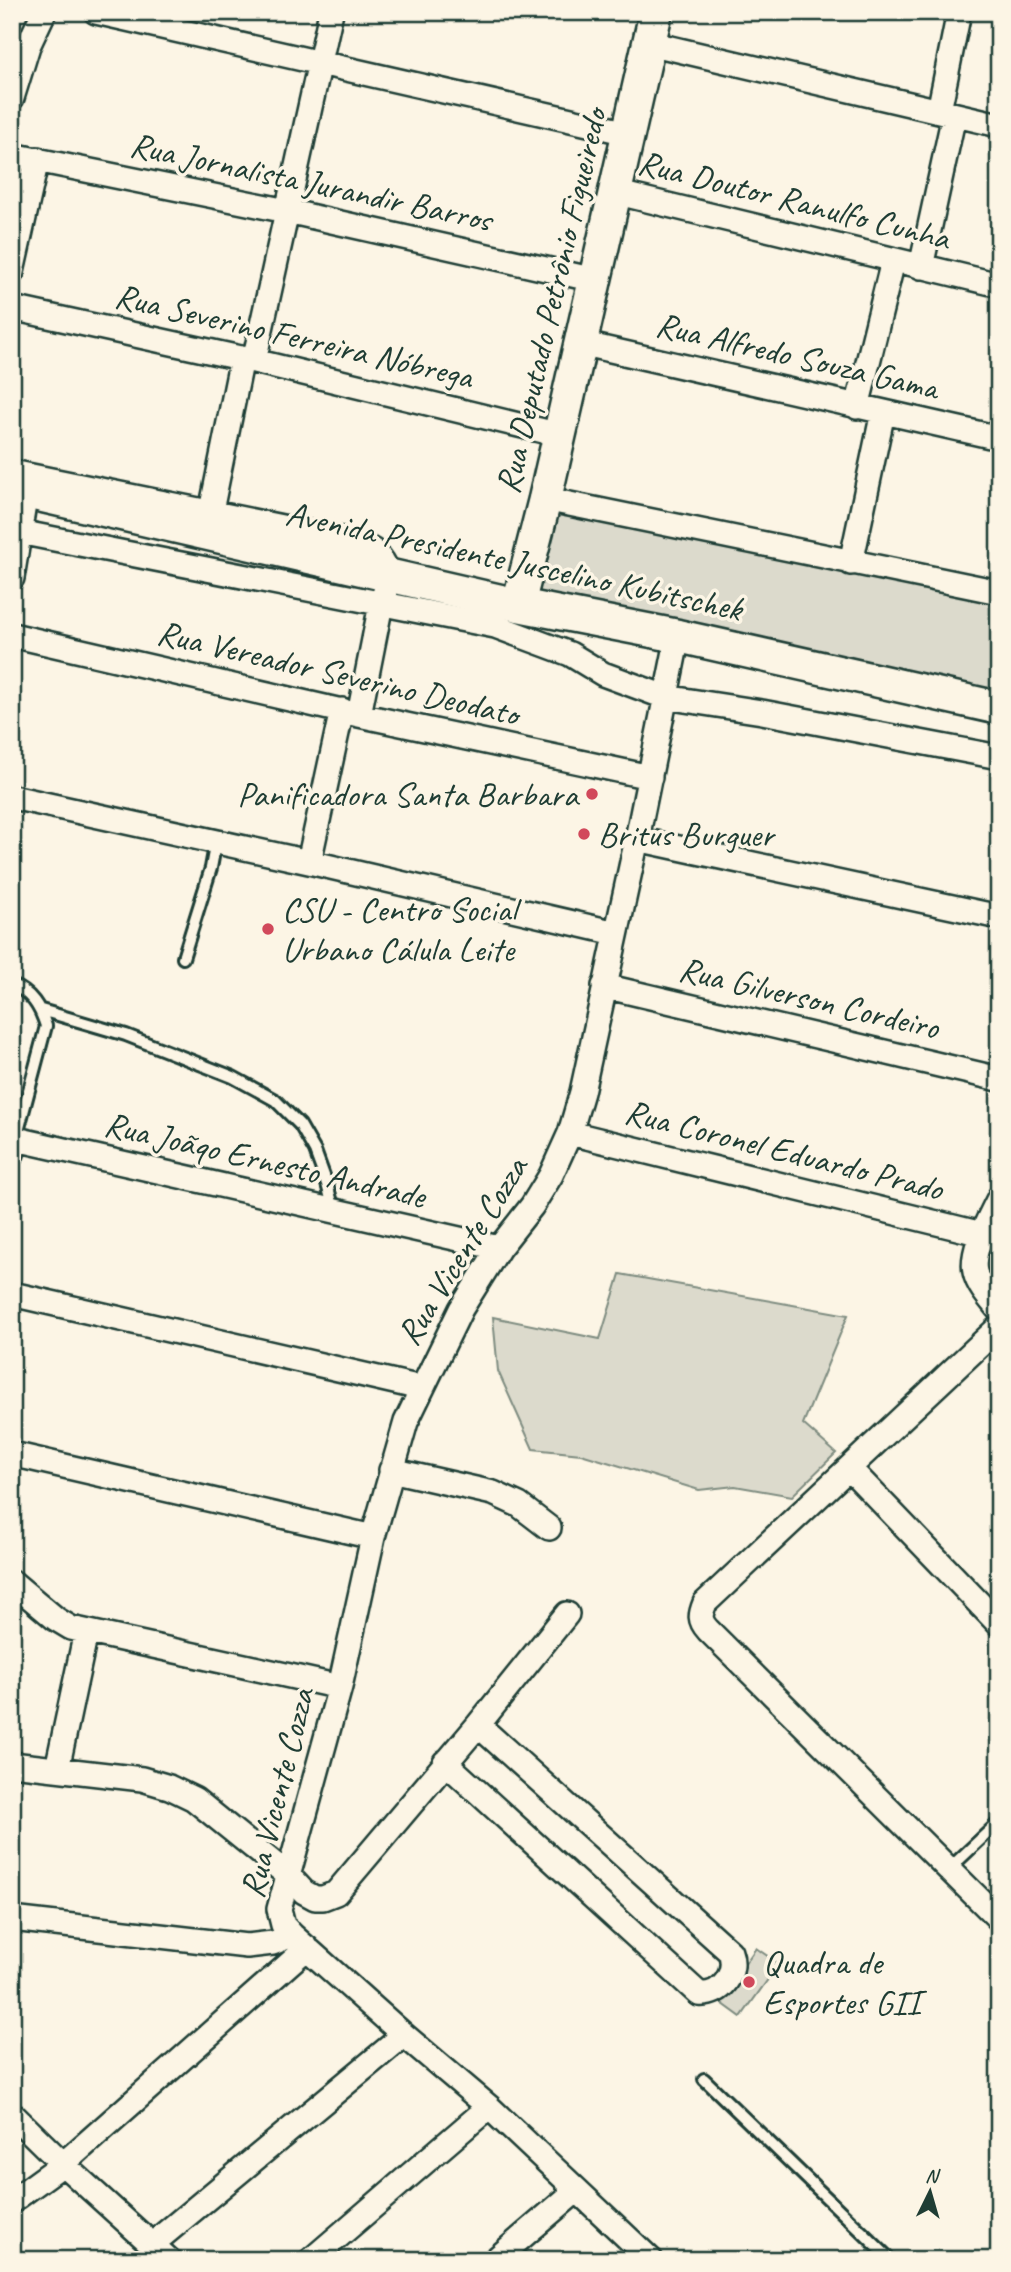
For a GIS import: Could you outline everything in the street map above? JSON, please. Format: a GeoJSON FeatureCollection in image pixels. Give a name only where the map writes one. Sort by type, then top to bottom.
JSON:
{"type":"FeatureCollection","features":[{"type":"Feature","properties":{"kind":"main road","name":"Rua Deputado Petrônio Figueiredo"},"geometry":{"type":"LineString","coordinates":[[518,605],[545,499],[656,12]]}},
{"type":"Feature","properties":{"kind":"main road","name":"Avenida Presidente Juscelino Kubitschek"},"geometry":{"type":"LineString","coordinates":[[17,484],[245,530],[386,590],[518,605],[678,636],[999,708]]}},
{"type":"Feature","properties":{"kind":"street"},"geometry":{"type":"LineString","coordinates":[[12,98],[27,46],[44,12]]}},
{"type":"Feature","properties":{"kind":"street"},"geometry":{"type":"LineString","coordinates":[[96,12],[628,133]]}},
{"type":"Feature","properties":{"kind":"street"},"geometry":{"type":"LineString","coordinates":[[183,565],[202,520],[248,359],[287,211],[331,12]]}},
{"type":"Feature","properties":{"kind":"street"},"geometry":{"type":"LineString","coordinates":[[920,267],[947,113],[959,12]]}},
{"type":"Feature","properties":{"kind":"street"},"geometry":{"type":"LineString","coordinates":[[649,43],[999,125]]}},
{"type":"Feature","properties":{"kind":"street","name":"Rua Jornalista Jurandir Barros"},"geometry":{"type":"LineString","coordinates":[[12,155],[287,211],[595,280]]}},
{"type":"Feature","properties":{"kind":"street"},"geometry":{"type":"LineString","coordinates":[[12,272],[37,159]]}},
{"type":"Feature","properties":{"kind":"street","name":"Rua Doutor Ranulfo Cunha"},"geometry":{"type":"LineString","coordinates":[[614,192],[999,285]]}},
{"type":"Feature","properties":{"kind":"street"},"geometry":{"type":"LineString","coordinates":[[857,407],[893,261]]}},
{"type":"Feature","properties":{"kind":"street","name":"Rua Severino Ferreira Nóbrega"},"geometry":{"type":"LineString","coordinates":[[12,308],[248,359],[559,435]]}},
{"type":"Feature","properties":{"kind":"street","name":"Rua Alfredo Souza Gama"},"geometry":{"type":"LineString","coordinates":[[580,343],[999,438]]}},
{"type":"Feature","properties":{"kind":"street"},"geometry":{"type":"LineString","coordinates":[[851,563],[884,412]]}},
{"type":"Feature","properties":{"kind":"street"},"geometry":{"type":"LineString","coordinates":[[12,578],[19,532],[17,484]]}},
{"type":"Feature","properties":{"kind":"street"},"geometry":{"type":"LineString","coordinates":[[81,544],[88,497]]}},
{"type":"Feature","properties":{"kind":"street"},"geometry":{"type":"LineString","coordinates":[[545,499],[999,592]]}},
{"type":"Feature","properties":{"kind":"street"},"geometry":{"type":"LineString","coordinates":[[19,532],[183,565],[386,590],[570,654],[603,674],[665,696],[999,757]]}},
{"type":"Feature","properties":{"kind":"street"},"geometry":{"type":"LineString","coordinates":[[309,862],[386,590]]}},
{"type":"Feature","properties":{"kind":"street","name":"Rua Vereador Severino Deodato"},"geometry":{"type":"LineString","coordinates":[[12,635],[351,713],[650,777]]}},
{"type":"Feature","properties":{"kind":"street","name":"Rua Vicente Cozza"},"geometry":{"type":"LineString","coordinates":[[299,1942],[283,1925],[279,1909],[340,1687],[373,1537],[391,1470],[406,1422],[461,1309],[499,1248],[551,1175],[570,1133],[582,1092],[637,839],[678,636]]}},
{"type":"Feature","properties":{"kind":"street"},"geometry":{"type":"LineString","coordinates":[[12,797],[616,933]]}},
{"type":"Feature","properties":{"kind":"street"},"geometry":{"type":"LineString","coordinates":[[637,839],[999,917]]}},
{"type":"Feature","properties":{"kind":"street","name":"Rua Gilverson Cordeiro"},"geometry":{"type":"LineString","coordinates":[[604,986],[999,1079]]}},
{"type":"Feature","properties":{"kind":"street","name":"Rua Coronel Eduardo Prado"},"geometry":{"type":"LineString","coordinates":[[570,1133],[982,1234]]}},
{"type":"Feature","properties":{"kind":"street","name":"Rua Joãqo Ernesto Andrade"},"geometry":{"type":"LineString","coordinates":[[14,1146],[334,1211],[499,1248]]}},
{"type":"Feature","properties":{"kind":"street"},"geometry":{"type":"LineString","coordinates":[[999,1198],[975,1256],[975,1272],[982,1288],[999,1310]]}},
{"type":"Feature","properties":{"kind":"street"},"geometry":{"type":"LineString","coordinates":[[12,1294],[421,1388]]}},
{"type":"Feature","properties":{"kind":"street"},"geometry":{"type":"LineString","coordinates":[[999,1327],[705,1603],[700,1615],[708,1630],[999,1919]]}},
{"type":"Feature","properties":{"kind":"street"},"geometry":{"type":"LineString","coordinates":[[12,1454],[373,1537]]}},
{"type":"Feature","properties":{"kind":"street"},"geometry":{"type":"LineString","coordinates":[[850,1469],[999,1624]]}},
{"type":"Feature","properties":{"kind":"street"},"geometry":{"type":"LineString","coordinates":[[391,1470],[493,1493],[519,1505],[549,1528]]}},
{"type":"Feature","properties":{"kind":"street"},"geometry":{"type":"LineString","coordinates":[[12,1582],[56,1619],[71,1628],[340,1687]]}},
{"type":"Feature","properties":{"kind":"street"},"geometry":{"type":"LineString","coordinates":[[12,1763],[142,1779],[169,1787],[194,1799],[289,1876],[304,1892],[315,1898],[323,1898],[336,1893],[478,1725],[567,1614]]}},
{"type":"Feature","properties":{"kind":"street"},"geometry":{"type":"LineString","coordinates":[[57,1769],[86,1632]]}},
{"type":"Feature","properties":{"kind":"street"},"geometry":{"type":"LineString","coordinates":[[445,1762],[699,1994],[709,1995],[719,1988],[732,1971],[730,1952],[478,1725]]}},
{"type":"Feature","properties":{"kind":"street"},"geometry":{"type":"LineString","coordinates":[[12,1919],[247,1946],[299,1942],[489,2107],[651,2260]]}},
{"type":"Feature","properties":{"kind":"street"},"geometry":{"type":"LineString","coordinates":[[12,2201],[63,2164],[299,1942]]}},
{"type":"Feature","properties":{"kind":"street"},"geometry":{"type":"LineString","coordinates":[[162,2236],[404,2035]]}},
{"type":"Feature","properties":{"kind":"street"},"geometry":{"type":"LineString","coordinates":[[311,2260],[489,2107]]}},
{"type":"Feature","properties":{"kind":"street"},"geometry":{"type":"LineString","coordinates":[[12,2114],[169,2260]]}},
{"type":"Feature","properties":{"kind":"street"},"geometry":{"type":"LineString","coordinates":[[495,2260],[578,2190]]}},
{"type":"Feature","properties":{"kind":"lane"},"geometry":{"type":"LineString","coordinates":[[183,958],[211,868],[216,841]]}},
{"type":"Feature","properties":{"kind":"lane"},"geometry":{"type":"LineString","coordinates":[[12,985],[30,996],[41,1010],[46,1026],[14,1146]]}},
{"type":"Feature","properties":{"kind":"lane"},"geometry":{"type":"LineString","coordinates":[[41,1010],[126,1035],[233,1077],[275,1100],[300,1125],[315,1151],[334,1211]]}},
{"type":"Feature","properties":{"kind":"lane"},"geometry":{"type":"LineString","coordinates":[[948,1869],[999,1822]]}},
{"type":"Feature","properties":{"kind":"lane"},"geometry":{"type":"LineString","coordinates":[[704,2079],[891,2260]]}},
{"type":"Feature","properties":{"kind":"shaded area"},"geometry":{"type":"Polygon","coordinates":[[[549,508],[999,603],[999,699],[533,594],[549,508]]]}},
{"type":"Feature","properties":{"kind":"shaded area"},"geometry":{"type":"Polygon","coordinates":[[[620,1274],[848,1315],[803,1424],[836,1453],[792,1496],[735,1486],[699,1490],[581,1454],[533,1449],[498,1371],[493,1317],[600,1339],[620,1274]]]}},
{"type":"Feature","properties":{"kind":"shaded area","name":"Quadra de Esportes GII"},"geometry":{"type":"Polygon","coordinates":[[[756,1948],[779,1964],[741,2017],[719,2001],[756,1948]]]}},
{"type":"Feature","properties":{"kind":"place","name":"Panificadora Santa Barbara"},"geometry":{"type":"Point","coordinates":[592,794]}},
{"type":"Feature","properties":{"kind":"place","name":"Britus Burguer"},"geometry":{"type":"Point","coordinates":[584,834]}},
{"type":"Feature","properties":{"kind":"place","name":"CSU - Centro Social Urbano Cálula Leite"},"geometry":{"type":"Point","coordinates":[268,929]}},
{"type":"Feature","properties":{"kind":"place","name":"Quadra de Esportes GII"},"geometry":{"type":"Point","coordinates":[749,1982]}}]}
